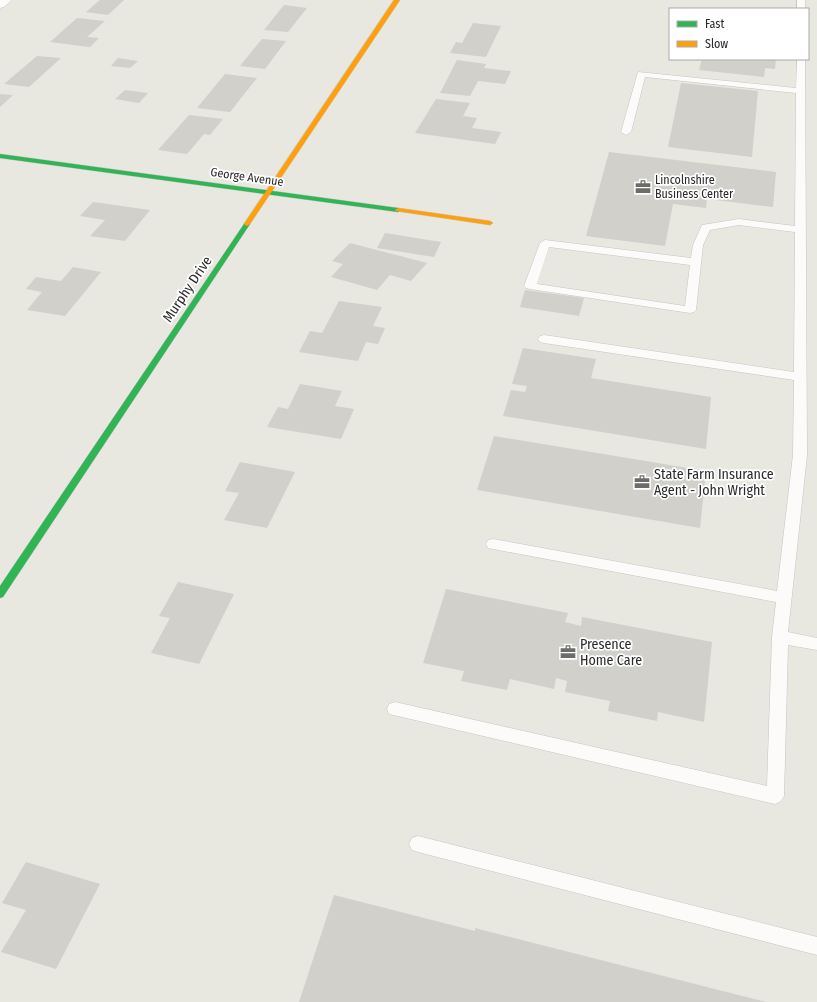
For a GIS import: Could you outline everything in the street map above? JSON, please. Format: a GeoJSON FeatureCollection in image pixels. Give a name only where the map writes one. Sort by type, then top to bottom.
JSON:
{"type":"FeatureCollection","features":[{"type":"Feature","properties":{"kind":"street"},"geometry":{"type":"LineString","coordinates":[[0,4],[6,0]]}},
{"type":"Feature","properties":{"kind":"street","name":"Murphy Drive"},"geometry":{"type":"LineString","coordinates":[[0,594],[397,0]]}},
{"type":"Feature","properties":{"kind":"street","name":"George Avenue"},"geometry":{"type":"LineString","coordinates":[[0,156],[490,223]]}},
{"type":"Feature","properties":{"kind":"lane"},"geometry":{"type":"LineString","coordinates":[[395,709],[775,796],[780,637],[800,455],[801,60]]}},
{"type":"Feature","properties":{"kind":"lane"},"geometry":{"type":"LineString","coordinates":[[626,132],[641,74],[801,91]]}},
{"type":"Feature","properties":{"kind":"lane"},"geometry":{"type":"LineString","coordinates":[[695,262],[545,243],[530,286],[690,310],[698,245],[706,227],[739,222],[800,230]]}},
{"type":"Feature","properties":{"kind":"lane"},"geometry":{"type":"LineString","coordinates":[[544,339],[800,377]]}},
{"type":"Feature","properties":{"kind":"lane"},"geometry":{"type":"LineString","coordinates":[[493,544],[784,598]]}},
{"type":"Feature","properties":{"kind":"lane"},"geometry":{"type":"LineString","coordinates":[[780,637],[817,644]]}},
{"type":"Feature","properties":{"kind":"lane"},"geometry":{"type":"LineString","coordinates":[[418,844],[817,946]]}},
{"type":"Feature","properties":{"kind":"building"},"geometry":{"type":"Polygon","coordinates":[[[100,0],[124,0],[108,15],[86,12],[100,0]]]}},
{"type":"Feature","properties":{"kind":"building"},"geometry":{"type":"Polygon","coordinates":[[[284,5],[307,8],[288,32],[264,30],[284,5]]]}},
{"type":"Feature","properties":{"kind":"building"},"geometry":{"type":"Polygon","coordinates":[[[77,18],[105,21],[87,37],[99,38],[90,47],[50,42],[77,18]]]}},
{"type":"Feature","properties":{"kind":"building"},"geometry":{"type":"Polygon","coordinates":[[[473,23],[501,26],[486,57],[450,53],[456,42],[462,43],[473,23]]]}},
{"type":"Feature","properties":{"kind":"building"},"geometry":{"type":"Polygon","coordinates":[[[262,39],[286,41],[265,69],[240,66],[262,39]]]}},
{"type":"Feature","properties":{"kind":"building"},"geometry":{"type":"Polygon","coordinates":[[[37,56],[61,58],[29,87],[4,84],[37,56]]]}},
{"type":"Feature","properties":{"kind":"building"},"geometry":{"type":"Polygon","coordinates":[[[118,58],[138,61],[130,68],[111,66],[118,58]]]}},
{"type":"Feature","properties":{"kind":"building"},"geometry":{"type":"Polygon","coordinates":[[[457,60],[486,64],[484,68],[511,71],[505,84],[478,81],[470,96],[440,93],[457,60]]]}},
{"type":"Feature","properties":{"kind":"building"},"geometry":{"type":"Polygon","coordinates":[[[702,60],[776,60],[775,69],[765,68],[764,77],[699,70],[702,60]]]}},
{"type":"Feature","properties":{"kind":"building"},"geometry":{"type":"Polygon","coordinates":[[[225,74],[257,78],[230,112],[197,108],[225,74]]]}},
{"type":"Feature","properties":{"kind":"building"},"geometry":{"type":"Polygon","coordinates":[[[681,83],[758,91],[752,157],[668,147],[681,83]]]}},
{"type":"Feature","properties":{"kind":"building"},"geometry":{"type":"Polygon","coordinates":[[[125,90],[148,93],[139,103],[115,99],[125,90]]]}},
{"type":"Feature","properties":{"kind":"building"},"geometry":{"type":"Polygon","coordinates":[[[0,94],[13,95],[0,107],[0,94]]]}},
{"type":"Feature","properties":{"kind":"building"},"geometry":{"type":"Polygon","coordinates":[[[436,99],[470,103],[463,116],[477,118],[472,128],[501,132],[495,144],[415,133],[436,99]]]}},
{"type":"Feature","properties":{"kind":"building"},"geometry":{"type":"Polygon","coordinates":[[[189,115],[223,119],[210,135],[204,134],[187,154],[158,150],[189,115]]]}},
{"type":"Feature","properties":{"kind":"building"},"geometry":{"type":"Polygon","coordinates":[[[609,152],[776,172],[773,207],[707,199],[706,208],[673,204],[665,246],[586,236],[609,152]]]}},
{"type":"Feature","properties":{"kind":"building"},"geometry":{"type":"Polygon","coordinates":[[[93,202],[150,210],[125,241],[90,236],[105,220],[80,216],[93,202]]]}},
{"type":"Feature","properties":{"kind":"building"},"geometry":{"type":"Polygon","coordinates":[[[385,233],[441,242],[434,257],[377,248],[385,233]]]}},
{"type":"Feature","properties":{"kind":"building"},"geometry":{"type":"Polygon","coordinates":[[[350,243],[427,263],[411,281],[390,275],[377,290],[331,277],[343,264],[332,261],[350,243]]]}},
{"type":"Feature","properties":{"kind":"building"},"geometry":{"type":"Polygon","coordinates":[[[73,267],[101,272],[65,316],[27,310],[42,292],[26,289],[36,277],[61,281],[73,267]]]}},
{"type":"Feature","properties":{"kind":"building"},"geometry":{"type":"Polygon","coordinates":[[[525,290],[584,298],[579,316],[520,307],[525,290]]]}},
{"type":"Feature","properties":{"kind":"building"},"geometry":{"type":"Polygon","coordinates":[[[339,301],[382,307],[373,326],[385,328],[378,344],[366,342],[358,361],[299,352],[310,331],[322,333],[339,301]]]}},
{"type":"Feature","properties":{"kind":"building"},"geometry":{"type":"Polygon","coordinates":[[[523,348],[596,359],[591,378],[711,397],[706,449],[503,416],[511,390],[525,392],[527,386],[512,384],[523,348]]]}},
{"type":"Feature","properties":{"kind":"building"},"geometry":{"type":"Polygon","coordinates":[[[300,384],[342,391],[335,406],[354,409],[341,439],[267,427],[278,407],[288,409],[300,384]]]}},
{"type":"Feature","properties":{"kind":"building"},"geometry":{"type":"Polygon","coordinates":[[[494,436],[706,471],[700,528],[477,490],[494,436]]]}},
{"type":"Feature","properties":{"kind":"building"},"geometry":{"type":"Polygon","coordinates":[[[240,462],[295,472],[267,528],[224,520],[239,493],[225,491],[240,462]]]}},
{"type":"Feature","properties":{"kind":"building"},"geometry":{"type":"Polygon","coordinates":[[[178,582],[234,594],[199,664],[151,653],[170,618],[159,616],[178,582]]]}},
{"type":"Feature","properties":{"kind":"building","name":"Presence Home Care"},"geometry":{"type":"Polygon","coordinates":[[[446,589],[568,613],[565,622],[581,626],[582,617],[712,642],[704,722],[658,712],[657,721],[608,711],[610,701],[565,692],[567,681],[556,678],[554,689],[510,679],[507,690],[461,681],[464,671],[423,663],[446,589]]]}},
{"type":"Feature","properties":{"kind":"building"},"geometry":{"type":"Polygon","coordinates":[[[26,862],[100,884],[56,969],[1,952],[26,910],[2,903],[26,862]]]}},
{"type":"Feature","properties":{"kind":"building"},"geometry":{"type":"Polygon","coordinates":[[[334,895],[475,931],[475,928],[766,1002],[299,1002],[334,895]]]}},
{"type":"Feature","properties":{"kind":"traffic: fast"},"geometry":{"type":"LineString","coordinates":[[0,156],[398,210]]}},
{"type":"Feature","properties":{"kind":"traffic: fast"},"geometry":{"type":"LineString","coordinates":[[0,594],[247,224]]}},
{"type":"Feature","properties":{"kind":"traffic: slow"},"geometry":{"type":"LineString","coordinates":[[247,224],[397,0]]}},
{"type":"Feature","properties":{"kind":"traffic: slow"},"geometry":{"type":"LineString","coordinates":[[398,210],[490,223]]}},
{"type":"Feature","properties":{"kind":"place","name":"Lincolnshire Business Center"},"geometry":{"type":"Point","coordinates":[643,187]}},
{"type":"Feature","properties":{"kind":"place","name":"State Farm Insurance Agent - John Wright"},"geometry":{"type":"Point","coordinates":[642,482]}},
{"type":"Feature","properties":{"kind":"place","name":"Presence Home Care"},"geometry":{"type":"Point","coordinates":[568,652]}}]}
